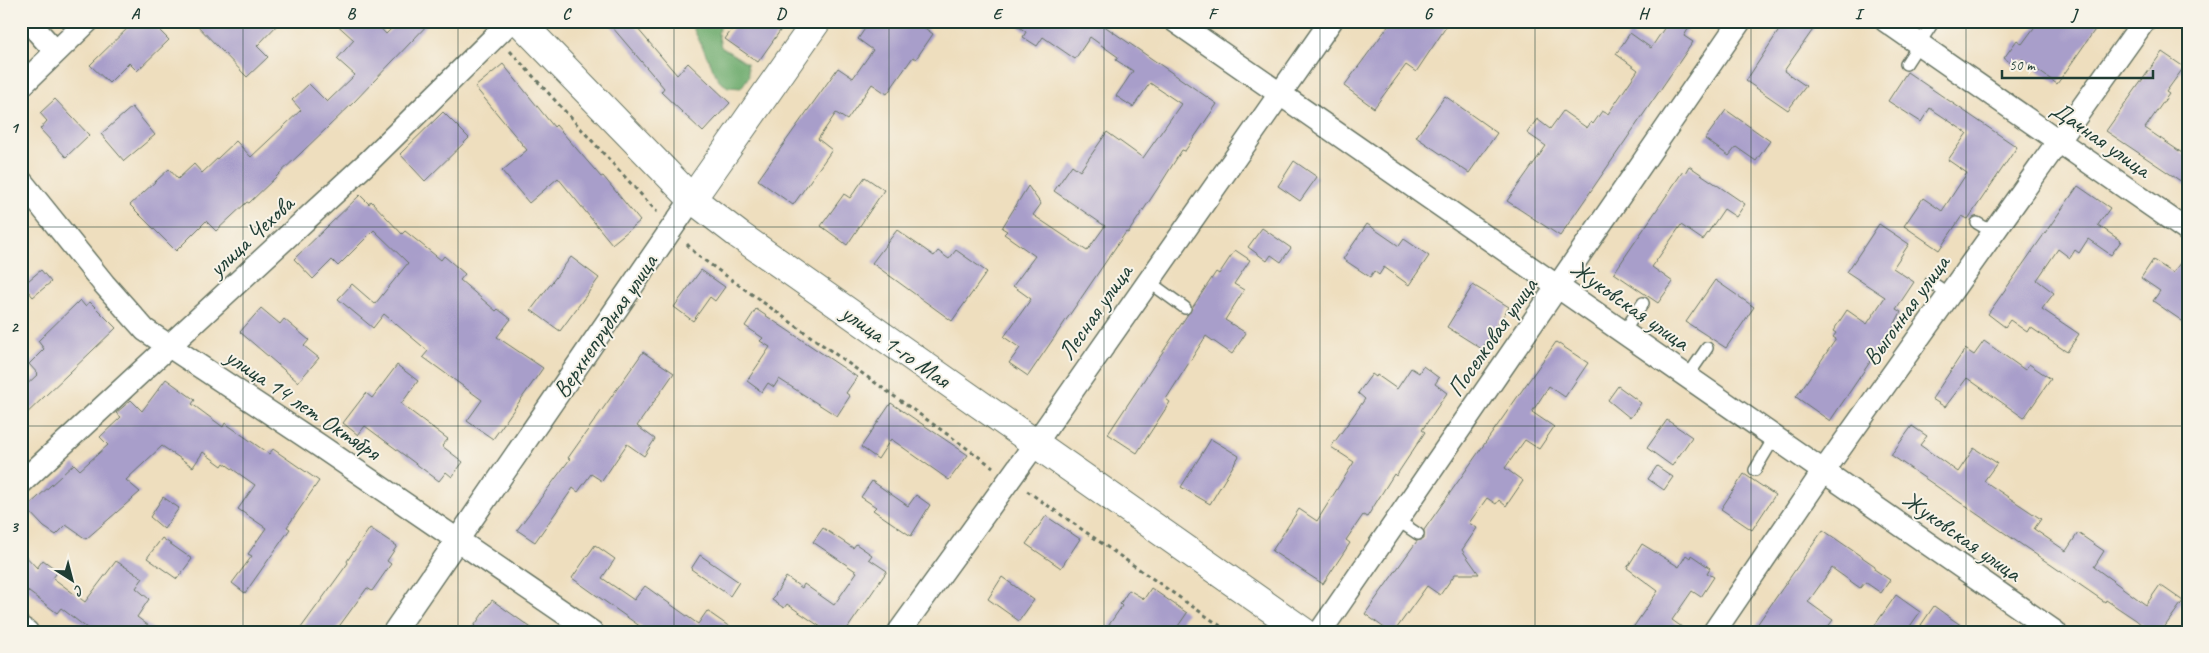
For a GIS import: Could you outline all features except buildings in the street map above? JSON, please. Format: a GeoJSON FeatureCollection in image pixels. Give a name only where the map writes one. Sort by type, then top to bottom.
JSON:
{"type":"FeatureCollection","features":[{"type":"Feature","properties":{"kind":"main road","name":"Верхнепрудная улица"},"geometry":{"type":"LineString","coordinates":[[692,199],[817,21]]}},
{"type":"Feature","properties":{"kind":"main road","name":"улица 1-го Мая"},"geometry":{"type":"LineString","coordinates":[[509,26],[692,199],[747,241],[1304,632]]}},
{"type":"Feature","properties":{"kind":"street"},"geometry":{"type":"LineString","coordinates":[[28,21],[56,52]]}},
{"type":"Feature","properties":{"kind":"street"},"geometry":{"type":"LineString","coordinates":[[21,86],[88,21]]}},
{"type":"Feature","properties":{"kind":"street","name":"Жуковская улица"},"geometry":{"type":"LineString","coordinates":[[1175,21],[2054,632]]}},
{"type":"Feature","properties":{"kind":"street","name":"Лесная улица"},"geometry":{"type":"LineString","coordinates":[[899,632],[1035,444],[1330,21]]}},
{"type":"Feature","properties":{"kind":"street","name":"Поселковая улица"},"geometry":{"type":"LineString","coordinates":[[1320,632],[1740,21]]}},
{"type":"Feature","properties":{"kind":"street","name":"Дачная улица"},"geometry":{"type":"LineString","coordinates":[[1886,21],[2058,143],[2188,231]]}},
{"type":"Feature","properties":{"kind":"street","name":"Выгонная улица"},"geometry":{"type":"LineString","coordinates":[[1714,632],[1823,472],[1950,295],[1986,228],[2058,143],[2144,21]]}},
{"type":"Feature","properties":{"kind":"street","name":"улица Чехова"},"geometry":{"type":"LineString","coordinates":[[21,483],[368,162],[509,26]]}},
{"type":"Feature","properties":{"kind":"street","name":"улица 14 лет Октября"},"geometry":{"type":"LineString","coordinates":[[21,181],[104,284],[145,330],[592,632]]}},
{"type":"Feature","properties":{"kind":"street","name":"Верхнепрудная улица"},"geometry":{"type":"LineString","coordinates":[[394,632],[692,199]]}},
{"type":"Feature","properties":{"kind":"street"},"geometry":{"type":"LineString","coordinates":[[21,628],[27,632]]}},
{"type":"Feature","properties":{"kind":"lane"},"geometry":{"type":"LineString","coordinates":[[1906,64],[1932,24]]}},
{"type":"Feature","properties":{"kind":"lane"},"geometry":{"type":"LineString","coordinates":[[1148,281],[1185,308]]}},
{"type":"Feature","properties":{"kind":"lane"},"geometry":{"type":"LineString","coordinates":[[1930,282],[1950,295]]}},
{"type":"Feature","properties":{"kind":"lane"},"geometry":{"type":"LineString","coordinates":[[1623,333],[1643,303]]}},
{"type":"Feature","properties":{"kind":"lane"},"geometry":{"type":"LineString","coordinates":[[1687,377],[1707,348]]}},
{"type":"Feature","properties":{"kind":"lane"},"geometry":{"type":"LineString","coordinates":[[1755,470],[1774,438]]}},
{"type":"Feature","properties":{"kind":"lane"},"geometry":{"type":"LineString","coordinates":[[1397,520],[1418,534]]}},
{"type":"Feature","properties":{"kind":"path"},"geometry":{"type":"LineString","coordinates":[[509,26],[556,104],[697,255],[1009,479],[1229,632]]}},
{"type":"Feature","properties":{"kind":"green space"},"geometry":{"type":"Polygon","coordinates":[[[699,21],[723,21],[718,33],[721,47],[747,63],[749,76],[741,88],[728,87],[719,81],[693,28],[699,21]]]}}]}
